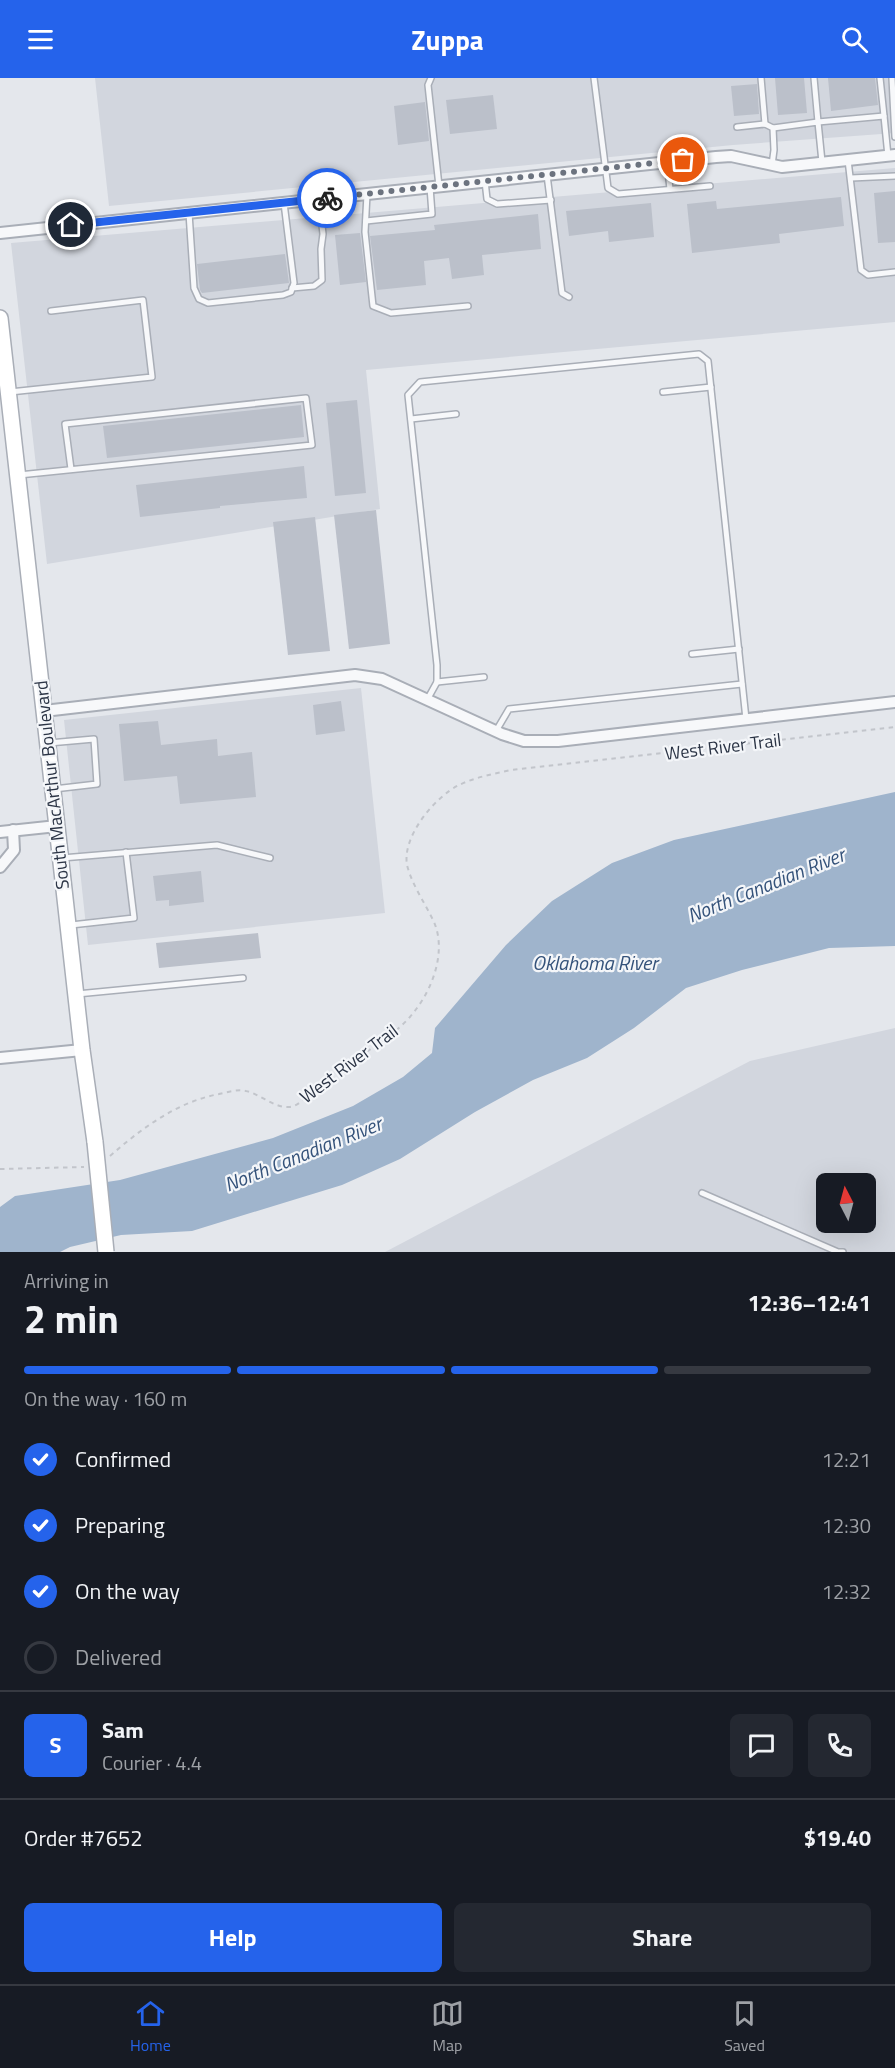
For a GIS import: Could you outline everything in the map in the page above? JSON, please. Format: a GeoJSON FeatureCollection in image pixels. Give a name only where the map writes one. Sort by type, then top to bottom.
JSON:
{"type":"FeatureCollection","features":[{"type":"Feature","properties":{"kind":"main road","name":"South MacArthur Boulevard"},"geometry":{"type":"LineString","coordinates":[[0,318],[6,405],[18,476],[106,1252]]}},
{"type":"Feature","properties":{"kind":"street"},"geometry":{"type":"LineString","coordinates":[[0,232],[731,156],[782,167],[892,155]]}},
{"type":"Feature","properties":{"kind":"street"},"geometry":{"type":"LineString","coordinates":[[44,711],[355,675],[382,679],[496,731],[524,741],[558,741],[895,702]]}},
{"type":"Feature","properties":{"kind":"street"},"geometry":{"type":"LineString","coordinates":[[0,832],[57,826]]}},
{"type":"Feature","properties":{"kind":"street"},"geometry":{"type":"LineString","coordinates":[[0,867],[14,850],[13,830]]}},
{"type":"Feature","properties":{"kind":"street"},"geometry":{"type":"LineString","coordinates":[[0,1058],[82,1050]]}},
{"type":"Feature","properties":{"kind":"lane"},"geometry":{"type":"LineString","coordinates":[[366,221],[432,214],[435,187],[428,85],[430,78]]}},
{"type":"Feature","properties":{"kind":"lane"},"geometry":{"type":"LineString","coordinates":[[594,78],[608,188],[618,194],[710,186]]}},
{"type":"Feature","properties":{"kind":"lane"},"geometry":{"type":"LineString","coordinates":[[761,78],[765,124]]}},
{"type":"Feature","properties":{"kind":"lane"},"geometry":{"type":"LineString","coordinates":[[814,78],[822,162]]}},
{"type":"Feature","properties":{"kind":"lane"},"geometry":{"type":"LineString","coordinates":[[880,78],[884,116],[892,155]]}},
{"type":"Feature","properties":{"kind":"lane"},"geometry":{"type":"LineString","coordinates":[[892,78],[895,137]]}},
{"type":"Feature","properties":{"kind":"lane"},"geometry":{"type":"LineString","coordinates":[[737,127],[765,124],[773,128],[884,116]]}},
{"type":"Feature","properties":{"kind":"lane"},"geometry":{"type":"LineString","coordinates":[[772,165],[773,128]]}},
{"type":"Feature","properties":{"kind":"lane"},"geometry":{"type":"LineString","coordinates":[[848,160],[861,270],[868,275],[895,272]]}},
{"type":"Feature","properties":{"kind":"lane"},"geometry":{"type":"LineString","coordinates":[[667,162],[670,189]]}},
{"type":"Feature","properties":{"kind":"lane"},"geometry":{"type":"LineString","coordinates":[[547,175],[562,293],[569,297]]}},
{"type":"Feature","properties":{"kind":"lane"},"geometry":{"type":"LineString","coordinates":[[851,178],[895,176]]}},
{"type":"Feature","properties":{"kind":"lane"},"geometry":{"type":"LineString","coordinates":[[485,181],[487,199],[497,204],[551,200]]}},
{"type":"Feature","properties":{"kind":"lane"},"geometry":{"type":"LineString","coordinates":[[367,194],[365,232],[373,306],[391,314],[468,306]]}},
{"type":"Feature","properties":{"kind":"lane"},"geometry":{"type":"LineString","coordinates":[[292,288],[314,286],[322,280],[323,234],[319,199]]}},
{"type":"Feature","properties":{"kind":"lane"},"geometry":{"type":"LineString","coordinates":[[189,213],[194,288],[199,299],[208,303],[283,295],[291,292],[294,283],[284,203]]}},
{"type":"Feature","properties":{"kind":"lane"},"geometry":{"type":"LineString","coordinates":[[6,405],[152,377],[143,300],[51,311]]}},
{"type":"Feature","properties":{"kind":"lane"},"geometry":{"type":"LineString","coordinates":[[427,700],[437,682],[437,664],[408,395],[420,382],[699,354],[708,361],[746,719]]}},
{"type":"Feature","properties":{"kind":"lane"},"geometry":{"type":"LineString","coordinates":[[663,392],[711,387]]}},
{"type":"Feature","properties":{"kind":"lane"},"geometry":{"type":"LineString","coordinates":[[18,476],[312,444],[306,398],[65,424],[70,469]]}},
{"type":"Feature","properties":{"kind":"lane"},"geometry":{"type":"LineString","coordinates":[[411,419],[456,414]]}},
{"type":"Feature","properties":{"kind":"lane"},"geometry":{"type":"LineString","coordinates":[[692,654],[739,649]]}},
{"type":"Feature","properties":{"kind":"lane"},"geometry":{"type":"LineString","coordinates":[[437,682],[484,677]]}},
{"type":"Feature","properties":{"kind":"lane"},"geometry":{"type":"LineString","coordinates":[[496,731],[509,709],[742,684]]}},
{"type":"Feature","properties":{"kind":"lane"},"geometry":{"type":"LineString","coordinates":[[48,744],[94,739],[97,784],[53,789]]}},
{"type":"Feature","properties":{"kind":"lane"},"geometry":{"type":"LineString","coordinates":[[60,858],[218,845],[270,858]]}},
{"type":"Feature","properties":{"kind":"lane"},"geometry":{"type":"LineString","coordinates":[[68,926],[134,918],[126,852]]}},
{"type":"Feature","properties":{"kind":"lane"},"geometry":{"type":"LineString","coordinates":[[76,994],[243,978]]}},
{"type":"Feature","properties":{"kind":"lane"},"geometry":{"type":"LineString","coordinates":[[702,1192],[838,1252],[843,1252]]}},
{"type":"Feature","properties":{"kind":"path","name":"West River Trail"},"geometry":{"type":"LineString","coordinates":[[107,1159],[143,1128],[187,1103],[206,1096],[247,1091],[289,1107],[301,1102],[312,1089],[338,1068],[393,1033],[415,1011],[426,995],[434,976],[439,942],[434,923],[413,882],[408,867],[408,850],[414,831],[420,823],[438,800],[457,786],[478,777],[511,770],[895,728]]}},
{"type":"Feature","properties":{"kind":"path"},"geometry":{"type":"LineString","coordinates":[[0,1169],[92,1166]]}},
{"type":"Feature","properties":{"kind":"shaded area"},"geometry":{"type":"Polygon","coordinates":[[[95,78],[895,78],[895,133],[733,145],[109,206],[95,78]]]}},
{"type":"Feature","properties":{"kind":"shaded area"},"geometry":{"type":"Polygon","coordinates":[[[895,168],[895,322],[366,370],[380,509],[47,564],[11,243],[895,168]]]}},
{"type":"Feature","properties":{"kind":"shaded area"},"geometry":{"type":"Polygon","coordinates":[[[361,688],[385,913],[88,945],[64,720],[361,688]]]}},
{"type":"Feature","properties":{"kind":"shaded area"},"geometry":{"type":"Polygon","coordinates":[[[895,1028],[895,1252],[385,1252],[750,1061],[895,1028]]]}},
{"type":"Feature","properties":{"kind":"water","name":"Oklahoma River"},"geometry":{"type":"Polygon","coordinates":[[[895,792],[895,946],[829,948],[742,970],[686,988],[634,1028],[587,1058],[533,1080],[475,1112],[400,1159],[342,1185],[192,1231],[121,1235],[70,1247],[60,1252],[0,1252],[0,1207],[15,1196],[120,1180],[273,1138],[353,1106],[403,1077],[432,1053],[435,1028],[506,945],[552,901],[612,863],[674,840],[895,792]]]}},
{"type":"Feature","properties":{"kind":"building"},"geometry":{"type":"Polygon","coordinates":[[[775,78],[804,78],[807,113],[778,115],[775,78]]]}},
{"type":"Feature","properties":{"kind":"building"},"geometry":{"type":"Polygon","coordinates":[[[828,78],[875,78],[878,105],[831,111],[828,78]]]}},
{"type":"Feature","properties":{"kind":"building"},"geometry":{"type":"Polygon","coordinates":[[[757,84],[759,114],[734,116],[731,86],[757,84]]]}},
{"type":"Feature","properties":{"kind":"building"},"geometry":{"type":"Polygon","coordinates":[[[493,95],[497,129],[450,134],[446,100],[493,95]]]}},
{"type":"Feature","properties":{"kind":"building"},"geometry":{"type":"Polygon","coordinates":[[[425,102],[429,141],[398,145],[394,106],[425,102]]]}},
{"type":"Feature","properties":{"kind":"building"},"geometry":{"type":"Polygon","coordinates":[[[895,191],[895,242],[878,243],[874,193],[895,191]]]}},
{"type":"Feature","properties":{"kind":"building"},"geometry":{"type":"Polygon","coordinates":[[[841,197],[844,226],[779,234],[780,243],[692,253],[687,204],[716,201],[717,209],[841,197]]]}},
{"type":"Feature","properties":{"kind":"building"},"geometry":{"type":"Polygon","coordinates":[[[651,203],[654,237],[609,242],[608,231],[569,236],[566,211],[651,203]]]}},
{"type":"Feature","properties":{"kind":"building"},"geometry":{"type":"Polygon","coordinates":[[[538,214],[541,249],[482,255],[484,275],[452,279],[449,258],[424,261],[426,285],[377,290],[370,236],[435,230],[434,225],[538,214]]]}},
{"type":"Feature","properties":{"kind":"building"},"geometry":{"type":"Polygon","coordinates":[[[360,233],[366,282],[340,285],[335,235],[360,233]]]}},
{"type":"Feature","properties":{"kind":"building"},"geometry":{"type":"Polygon","coordinates":[[[285,254],[289,283],[202,293],[200,290],[197,264],[285,254]]]}},
{"type":"Feature","properties":{"kind":"building"},"geometry":{"type":"Polygon","coordinates":[[[357,400],[366,493],[335,496],[326,403],[357,400]]]}},
{"type":"Feature","properties":{"kind":"building"},"geometry":{"type":"Polygon","coordinates":[[[301,405],[304,437],[107,458],[103,426],[301,405]]]}},
{"type":"Feature","properties":{"kind":"building"},"geometry":{"type":"Polygon","coordinates":[[[304,466],[307,498],[220,506],[220,508],[140,517],[136,485],[304,466]]]}},
{"type":"Feature","properties":{"kind":"building"},"geometry":{"type":"Polygon","coordinates":[[[376,510],[390,644],[349,649],[334,515],[376,510]]]}},
{"type":"Feature","properties":{"kind":"building"},"geometry":{"type":"Polygon","coordinates":[[[315,517],[330,651],[288,655],[273,522],[315,517]]]}},
{"type":"Feature","properties":{"kind":"building"},"geometry":{"type":"Polygon","coordinates":[[[341,701],[345,731],[316,735],[313,705],[341,701]]]}},
{"type":"Feature","properties":{"kind":"building"},"geometry":{"type":"Polygon","coordinates":[[[158,721],[161,745],[217,739],[218,756],[252,752],[256,797],[180,804],[177,776],[124,781],[119,724],[158,721]]]}},
{"type":"Feature","properties":{"kind":"building"},"geometry":{"type":"Polygon","coordinates":[[[201,871],[204,902],[169,906],[169,900],[156,901],[153,876],[201,871]]]}},
{"type":"Feature","properties":{"kind":"building"},"geometry":{"type":"Polygon","coordinates":[[[258,933],[261,958],[159,968],[156,943],[258,933]]]}},
{"type":"Feature","properties":{"kind":"way so far"},"geometry":{"type":"LineString","coordinates":[[327,198],[683,160]]}},
{"type":"Feature","properties":{"kind":"route"},"geometry":{"type":"LineString","coordinates":[[71,225],[327,198]]}},
{"type":"Feature","properties":{"kind":"water label","name":"North Canadian River"},"geometry":{"type":"Point","coordinates":[766,885]}},
{"type":"Feature","properties":{"kind":"water label","name":"North Canadian River"},"geometry":{"type":"Point","coordinates":[303,1154]}}]}
